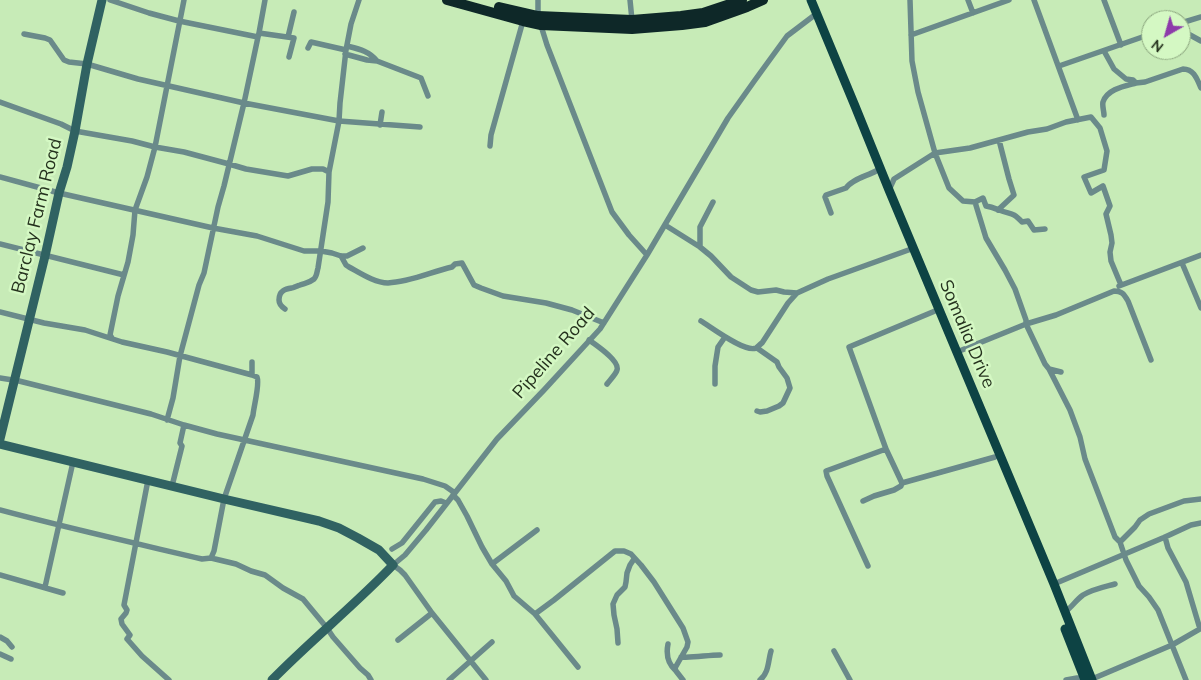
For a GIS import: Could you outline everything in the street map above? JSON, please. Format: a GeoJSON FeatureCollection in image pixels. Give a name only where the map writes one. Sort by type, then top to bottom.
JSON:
{"type":"FeatureCollection","features":[{"type":"Feature","properties":{"kind":"highway"},"geometry":{"type":"LineString","coordinates":[[447,0],[523,21],[632,20],[681,16],[703,13],[742,0]]}},
{"type":"Feature","properties":{"kind":"highway"},"geometry":{"type":"LineString","coordinates":[[471,0],[539,21],[632,28],[705,22],[762,0]]}},
{"type":"Feature","properties":{"kind":"main road","name":"Somalia Drive"},"geometry":{"type":"LineString","coordinates":[[806,0],[856,106],[935,311],[1088,679]]}},
{"type":"Feature","properties":{"kind":"main road","name":"Somalia Drive"},"geometry":{"type":"LineString","coordinates":[[811,0],[814,15],[828,52],[876,171],[957,352],[1054,584],[1088,679]]}},
{"type":"Feature","properties":{"kind":"street","name":"Barclay Farm Road"},"geometry":{"type":"LineString","coordinates":[[0,439],[75,130],[87,64],[102,0]]}},
{"type":"Feature","properties":{"kind":"street"},"geometry":{"type":"LineString","coordinates":[[110,0],[179,21],[259,35],[294,38],[288,57]]}},
{"type":"Feature","properties":{"kind":"street"},"geometry":{"type":"LineString","coordinates":[[112,338],[110,334],[130,253],[135,210],[155,147],[184,0]]}},
{"type":"Feature","properties":{"kind":"street"},"geometry":{"type":"LineString","coordinates":[[168,420],[174,398],[180,356],[204,273],[213,228],[244,103],[265,0]]}},
{"type":"Feature","properties":{"kind":"street"},"geometry":{"type":"LineString","coordinates":[[285,309],[279,300],[283,290],[306,284],[315,277],[328,202],[329,172],[339,122],[346,50],[359,0]]}},
{"type":"Feature","properties":{"kind":"street"},"geometry":{"type":"LineString","coordinates":[[538,0],[539,21],[612,212],[647,255]]}},
{"type":"Feature","properties":{"kind":"street"},"geometry":{"type":"LineString","coordinates":[[630,0],[632,20]]}},
{"type":"Feature","properties":{"kind":"street"},"geometry":{"type":"LineString","coordinates":[[910,0],[912,61],[918,92],[935,153],[949,188],[963,200],[974,202],[983,198],[986,206],[1010,212],[1022,222],[1028,221],[1034,230],[1045,229]]}},
{"type":"Feature","properties":{"kind":"street"},"geometry":{"type":"LineString","coordinates":[[968,0],[973,13]]}},
{"type":"Feature","properties":{"kind":"street"},"geometry":{"type":"LineString","coordinates":[[911,35],[1008,0]]}},
{"type":"Feature","properties":{"kind":"street"},"geometry":{"type":"LineString","coordinates":[[1034,0],[1078,120]]}},
{"type":"Feature","properties":{"kind":"street"},"geometry":{"type":"LineString","coordinates":[[1104,0],[1121,45]]}},
{"type":"Feature","properties":{"kind":"street"},"geometry":{"type":"LineString","coordinates":[[288,37],[294,12]]}},
{"type":"Feature","properties":{"kind":"street","name":"Pipeline Road"},"geometry":{"type":"LineString","coordinates":[[272,680],[298,653],[372,587],[405,554],[497,439],[604,323],[647,255],[728,118],[787,36],[814,15]]}},
{"type":"Feature","properties":{"kind":"street"},"geometry":{"type":"LineString","coordinates":[[490,146],[491,135],[523,21]]}},
{"type":"Feature","properties":{"kind":"street"},"geometry":{"type":"LineString","coordinates":[[24,34],[50,40],[64,60],[69,62],[87,64],[138,79],[339,122],[420,127]]}},
{"type":"Feature","properties":{"kind":"street"},"geometry":{"type":"LineString","coordinates":[[1059,66],[1141,38]]}},
{"type":"Feature","properties":{"kind":"street"},"geometry":{"type":"LineString","coordinates":[[308,48],[311,42],[346,50],[363,50],[377,61],[421,78],[428,96]]}},
{"type":"Feature","properties":{"kind":"street"},"geometry":{"type":"LineString","coordinates":[[1104,51],[1114,69],[1136,83]]}},
{"type":"Feature","properties":{"kind":"street"},"geometry":{"type":"LineString","coordinates":[[1104,115],[1103,102],[1114,90],[1184,69],[1192,71],[1201,88]]}},
{"type":"Feature","properties":{"kind":"street"},"geometry":{"type":"LineString","coordinates":[[0,102],[75,130],[184,152],[246,169],[288,176],[303,171],[323,168],[329,172]]}},
{"type":"Feature","properties":{"kind":"street"},"geometry":{"type":"LineString","coordinates":[[380,125],[382,112]]}},
{"type":"Feature","properties":{"kind":"street"},"geometry":{"type":"LineString","coordinates":[[889,190],[894,179],[935,153],[970,148],[1091,117],[1100,128],[1107,151],[1104,170],[1084,177],[1091,192],[1103,186],[1110,202],[1106,214],[1112,235],[1111,261],[1120,285]]}},
{"type":"Feature","properties":{"kind":"street"},"geometry":{"type":"LineString","coordinates":[[998,210],[1014,195],[999,140]]}},
{"type":"Feature","properties":{"kind":"street"},"geometry":{"type":"LineString","coordinates":[[831,213],[826,195],[846,188],[852,182],[876,171]]}},
{"type":"Feature","properties":{"kind":"street"},"geometry":{"type":"LineString","coordinates":[[0,177],[59,193],[213,228],[257,236],[304,251],[321,250],[347,256],[363,248]]}},
{"type":"Feature","properties":{"kind":"street"},"geometry":{"type":"LineString","coordinates":[[700,247],[700,227],[713,202]]}},
{"type":"Feature","properties":{"kind":"street"},"geometry":{"type":"LineString","coordinates":[[974,202],[986,238],[1015,289],[1026,324],[1070,410],[1080,437],[1085,459],[1116,537],[1139,586],[1158,610],[1186,680]]}},
{"type":"Feature","properties":{"kind":"street"},"geometry":{"type":"LineString","coordinates":[[665,225],[700,247],[731,277],[752,290],[758,292],[776,290],[797,293]]}},
{"type":"Feature","properties":{"kind":"street"},"geometry":{"type":"LineString","coordinates":[[0,244],[124,275]]}},
{"type":"Feature","properties":{"kind":"street"},"geometry":{"type":"LineString","coordinates":[[757,348],[797,293],[828,279],[911,249]]}},
{"type":"Feature","properties":{"kind":"street"},"geometry":{"type":"LineString","coordinates":[[957,352],[1026,324],[1056,316],[1114,290],[1120,285],[1201,255]]}},
{"type":"Feature","properties":{"kind":"street"},"geometry":{"type":"LineString","coordinates":[[342,256],[349,267],[373,279],[387,283],[410,279],[462,263],[474,285],[481,288],[503,296],[572,310],[604,323]]}},
{"type":"Feature","properties":{"kind":"street"},"geometry":{"type":"LineString","coordinates":[[1182,263],[1201,308]]}},
{"type":"Feature","properties":{"kind":"street"},"geometry":{"type":"LineString","coordinates":[[1114,290],[1120,291],[1128,301],[1151,360]]}},
{"type":"Feature","properties":{"kind":"street"},"geometry":{"type":"LineString","coordinates":[[902,483],[886,449],[849,347],[935,311]]}},
{"type":"Feature","properties":{"kind":"street"},"geometry":{"type":"LineString","coordinates":[[0,312],[44,323],[85,330],[122,342],[167,352],[258,377],[259,381],[253,415],[224,499],[214,552],[211,558]]}},
{"type":"Feature","properties":{"kind":"street"},"geometry":{"type":"LineString","coordinates":[[701,321],[725,337],[745,347],[757,348],[777,362],[787,378],[790,388],[783,403],[767,411],[757,411]]}},
{"type":"Feature","properties":{"kind":"street"},"geometry":{"type":"LineString","coordinates":[[715,384],[718,347],[725,337]]}},
{"type":"Feature","properties":{"kind":"street"},"geometry":{"type":"LineString","coordinates":[[590,340],[615,361],[618,367],[607,384]]}},
{"type":"Feature","properties":{"kind":"street"},"geometry":{"type":"LineString","coordinates":[[252,362],[252,375]]}},
{"type":"Feature","properties":{"kind":"street"},"geometry":{"type":"LineString","coordinates":[[1049,369],[1061,372]]}},
{"type":"Feature","properties":{"kind":"street"},"geometry":{"type":"LineString","coordinates":[[0,378],[151,414],[217,434],[340,460],[423,479],[445,486],[458,500],[482,547],[492,564],[506,581],[514,596],[535,614],[578,667]]}},
{"type":"Feature","properties":{"kind":"street"},"geometry":{"type":"LineString","coordinates":[[172,486],[182,446],[180,444],[184,425]]}},
{"type":"Feature","properties":{"kind":"street"},"geometry":{"type":"LineString","coordinates":[[0,444],[319,521],[339,528],[379,550],[405,575],[432,613],[486,680]]}},
{"type":"Feature","properties":{"kind":"street"},"geometry":{"type":"LineString","coordinates":[[868,566],[826,471],[886,449]]}},
{"type":"Feature","properties":{"kind":"street"},"geometry":{"type":"LineString","coordinates":[[863,501],[894,490],[901,486],[902,483],[995,457]]}},
{"type":"Feature","properties":{"kind":"street"},"geometry":{"type":"LineString","coordinates":[[45,587],[73,462]]}},
{"type":"Feature","properties":{"kind":"street"},"geometry":{"type":"LineString","coordinates":[[148,480],[124,605],[127,610],[121,619],[122,624],[130,634],[127,639],[131,645],[169,680]]}},
{"type":"Feature","properties":{"kind":"street"},"geometry":{"type":"LineString","coordinates":[[1120,542],[1140,520],[1149,514],[1184,501],[1201,499]]}},
{"type":"Feature","properties":{"kind":"street"},"geometry":{"type":"LineString","coordinates":[[392,549],[402,543],[435,502],[441,501],[446,503]]}},
{"type":"Feature","properties":{"kind":"street"},"geometry":{"type":"LineString","coordinates":[[0,510],[136,544],[202,559],[211,558],[236,564],[265,575],[303,599],[342,648],[371,680]]}},
{"type":"Feature","properties":{"kind":"street"},"geometry":{"type":"LineString","coordinates":[[1054,584],[1191,525],[1201,523]]}},
{"type":"Feature","properties":{"kind":"street"},"geometry":{"type":"LineString","coordinates":[[492,564],[537,530]]}},
{"type":"Feature","properties":{"kind":"street"},"geometry":{"type":"LineString","coordinates":[[1066,680],[1088,679],[1172,645],[1200,630],[1186,582],[1168,548],[1165,537]]}},
{"type":"Feature","properties":{"kind":"street"},"geometry":{"type":"LineString","coordinates":[[535,614],[614,551],[624,551],[631,554],[654,582],[682,628],[688,642],[675,668],[676,672]]}},
{"type":"Feature","properties":{"kind":"street"},"geometry":{"type":"LineString","coordinates":[[618,643],[618,629],[613,604],[617,595],[625,587],[627,573],[634,558]]}},
{"type":"Feature","properties":{"kind":"street"},"geometry":{"type":"LineString","coordinates":[[0,575],[63,593]]}},
{"type":"Feature","properties":{"kind":"street"},"geometry":{"type":"LineString","coordinates":[[1065,612],[1082,596],[1096,589],[1115,584]]}},
{"type":"Feature","properties":{"kind":"street"},"geometry":{"type":"LineString","coordinates":[[398,640],[432,613]]}},
{"type":"Feature","properties":{"kind":"street"},"geometry":{"type":"LineString","coordinates":[[0,637],[7,640],[12,647]]}},
{"type":"Feature","properties":{"kind":"street"},"geometry":{"type":"LineString","coordinates":[[449,680],[492,642]]}},
{"type":"Feature","properties":{"kind":"street"},"geometry":{"type":"LineString","coordinates":[[668,644],[670,663],[683,680]]}},
{"type":"Feature","properties":{"kind":"street"},"geometry":{"type":"LineString","coordinates":[[760,680],[767,670],[771,651]]}},
{"type":"Feature","properties":{"kind":"street"},"geometry":{"type":"LineString","coordinates":[[834,651],[850,680]]}},
{"type":"Feature","properties":{"kind":"street"},"geometry":{"type":"LineString","coordinates":[[0,654],[11,659]]}},
{"type":"Feature","properties":{"kind":"street"},"geometry":{"type":"LineString","coordinates":[[681,657],[695,658],[720,655]]}}]}
